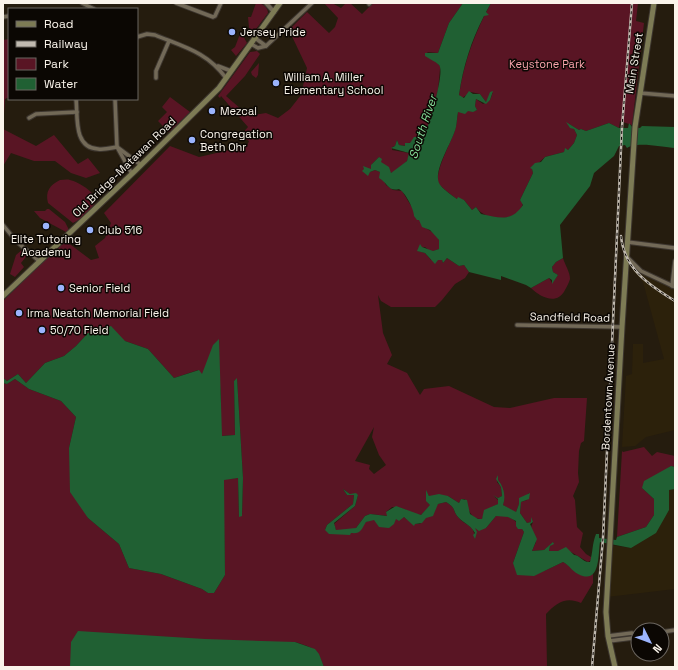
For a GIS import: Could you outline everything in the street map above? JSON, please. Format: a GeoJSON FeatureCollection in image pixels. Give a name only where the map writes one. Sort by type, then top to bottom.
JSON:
{"type":"FeatureCollection","features":[{"type":"Feature","properties":{"kind":"main road","name":"Old Bridge-Matawan Road"},"geometry":{"type":"LineString","coordinates":[[3,296],[197,111],[226,78],[280,3]]}},
{"type":"Feature","properties":{"kind":"main road","name":"Main Street"},"geometry":{"type":"LineString","coordinates":[[635,127],[654,3]]}},
{"type":"Feature","properties":{"kind":"main road","name":"Bordentown Avenue"},"geometry":{"type":"LineString","coordinates":[[615,667],[608,639],[606,612],[626,256],[635,127]]}},
{"type":"Feature","properties":{"kind":"street"},"geometry":{"type":"LineString","coordinates":[[82,3],[92,8]]}},
{"type":"Feature","properties":{"kind":"street"},"geometry":{"type":"LineString","coordinates":[[176,3],[213,17],[216,16],[221,3]]}},
{"type":"Feature","properties":{"kind":"street"},"geometry":{"type":"LineString","coordinates":[[266,3],[275,10]]}},
{"type":"Feature","properties":{"kind":"street"},"geometry":{"type":"LineString","coordinates":[[250,44],[258,48],[266,46],[312,3]]}},
{"type":"Feature","properties":{"kind":"street"},"geometry":{"type":"LineString","coordinates":[[138,37],[147,34],[155,35],[204,56],[217,65],[231,71]]}},
{"type":"Feature","properties":{"kind":"street"},"geometry":{"type":"LineString","coordinates":[[255,38],[266,46]]}},
{"type":"Feature","properties":{"kind":"street"},"geometry":{"type":"LineString","coordinates":[[156,78],[156,71],[169,41]]}},
{"type":"Feature","properties":{"kind":"street"},"geometry":{"type":"LineString","coordinates":[[217,65],[226,78]]}},
{"type":"Feature","properties":{"kind":"street"},"geometry":{"type":"LineString","coordinates":[[640,93],[675,96]]}},
{"type":"Feature","properties":{"kind":"street"},"geometry":{"type":"LineString","coordinates":[[76,100],[80,136],[83,142],[97,149],[117,147]]}},
{"type":"Feature","properties":{"kind":"street"},"geometry":{"type":"LineString","coordinates":[[115,100],[117,147],[128,159],[141,165]]}},
{"type":"Feature","properties":{"kind":"street"},"geometry":{"type":"LineString","coordinates":[[29,118],[36,114],[77,112]]}},
{"type":"Feature","properties":{"kind":"street"},"geometry":{"type":"LineString","coordinates":[[128,159],[132,174]]}},
{"type":"Feature","properties":{"kind":"street"},"geometry":{"type":"LineString","coordinates":[[3,225],[16,240],[39,261]]}},
{"type":"Feature","properties":{"kind":"street"},"geometry":{"type":"LineString","coordinates":[[627,242],[675,248]]}},
{"type":"Feature","properties":{"kind":"street"},"geometry":{"type":"LineString","coordinates":[[626,256],[641,271],[673,286],[675,261]]}},
{"type":"Feature","properties":{"kind":"street","name":"Sandfield Road"},"geometry":{"type":"LineString","coordinates":[[517,325],[622,327]]}},
{"type":"Feature","properties":{"kind":"street"},"geometry":{"type":"LineString","coordinates":[[608,639],[630,634]]}},
{"type":"Feature","properties":{"kind":"shaded area"},"geometry":{"type":"Polygon","coordinates":[[[633,260],[639,268],[675,285],[675,430],[646,437],[635,446],[622,447],[626,376],[632,374],[633,344],[643,344],[643,363],[664,359],[643,282],[633,271],[633,260]]]}},
{"type":"Feature","properties":{"kind":"shaded area"},"geometry":{"type":"Polygon","coordinates":[[[675,489],[675,589],[607,597],[610,545],[631,548],[669,510],[669,490],[675,489]]]}},
{"type":"Feature","properties":{"kind":"green space"},"geometry":{"type":"Polygon","coordinates":[[[256,3],[264,6],[268,13],[253,33],[249,28],[248,17],[251,17],[256,3]]]}},
{"type":"Feature","properties":{"kind":"green space"},"geometry":{"type":"Polygon","coordinates":[[[324,3],[332,3],[341,8],[346,3],[350,3],[362,14],[373,3],[463,3],[449,23],[438,53],[427,52],[440,66],[438,90],[428,126],[423,128],[421,134],[413,142],[407,143],[406,146],[399,145],[397,140],[395,146],[392,147],[392,150],[409,153],[409,157],[400,168],[391,173],[380,162],[379,157],[372,164],[371,169],[364,169],[368,173],[375,170],[380,172],[386,185],[393,190],[402,191],[424,227],[437,235],[439,240],[439,249],[431,252],[425,247],[420,248],[418,251],[425,253],[431,260],[442,260],[443,263],[447,258],[459,266],[464,265],[469,272],[465,278],[455,284],[435,307],[391,307],[381,301],[378,295],[383,333],[392,355],[387,364],[407,373],[420,395],[424,389],[449,386],[494,407],[510,408],[554,398],[587,398],[584,441],[581,443],[579,451],[579,482],[573,496],[575,500],[577,527],[583,533],[580,547],[591,557],[591,560],[588,562],[571,552],[549,551],[550,546],[554,542],[544,550],[532,551],[536,542],[531,527],[533,522],[531,519],[531,522],[527,523],[520,513],[521,502],[527,500],[529,493],[520,502],[516,512],[514,512],[503,505],[504,493],[501,488],[502,496],[498,498],[494,496],[498,500],[498,504],[485,511],[482,519],[475,518],[470,513],[465,499],[461,499],[459,503],[448,496],[429,496],[426,491],[428,503],[431,505],[421,515],[392,507],[386,512],[388,516],[370,514],[365,516],[356,528],[351,530],[336,530],[334,524],[355,506],[358,495],[350,494],[343,489],[347,495],[354,495],[353,504],[327,525],[325,530],[355,533],[369,520],[404,517],[413,524],[420,524],[438,504],[446,502],[453,508],[456,515],[473,530],[475,539],[475,528],[486,528],[496,516],[501,515],[513,519],[524,532],[513,563],[544,571],[563,562],[580,574],[593,574],[593,583],[581,603],[571,600],[562,602],[546,614],[547,667],[324,667],[317,652],[307,646],[295,642],[72,667],[3,667],[3,383],[7,384],[15,379],[29,389],[61,401],[76,417],[69,448],[88,518],[119,544],[129,568],[161,574],[202,589],[208,593],[214,593],[225,575],[223,479],[238,478],[239,516],[242,516],[243,478],[237,379],[234,381],[235,435],[221,436],[221,394],[219,378],[201,374],[198,370],[174,378],[148,349],[125,341],[88,333],[64,356],[45,363],[26,383],[18,374],[7,381],[3,378],[3,301],[69,236],[71,237],[67,242],[91,260],[99,258],[95,246],[105,238],[111,223],[104,213],[170,146],[199,157],[247,146],[249,141],[240,136],[248,127],[221,96],[220,98],[218,96],[250,52],[257,51],[260,54],[245,76],[226,96],[249,116],[266,113],[278,118],[290,109],[301,95],[307,68],[289,30],[307,12],[329,33],[335,27],[338,18],[324,3]],[[374,427],[355,461],[370,465],[369,469],[374,474],[386,465],[379,455],[372,437],[374,427]]]}},
{"type":"Feature","properties":{"kind":"green space","name":"Keystone Park"},"geometry":{"type":"Polygon","coordinates":[[[491,3],[638,3],[636,21],[644,23],[632,125],[620,121],[619,128],[609,123],[586,131],[581,129],[579,130],[569,124],[568,125],[574,129],[577,135],[574,143],[568,150],[565,149],[564,152],[545,157],[532,169],[533,173],[520,200],[523,202],[521,209],[510,217],[502,218],[487,216],[476,207],[472,210],[464,200],[457,199],[442,187],[439,184],[438,179],[441,165],[455,130],[458,111],[465,113],[467,111],[477,110],[475,106],[476,99],[483,104],[490,100],[493,92],[486,102],[480,94],[471,92],[462,98],[459,95],[471,48],[491,3]]]}},
{"type":"Feature","properties":{"kind":"green space"},"geometry":{"type":"Polygon","coordinates":[[[240,34],[242,34],[247,43],[236,56],[231,50],[235,47],[240,34]]]}},
{"type":"Feature","properties":{"kind":"green space"},"geometry":{"type":"Polygon","coordinates":[[[8,39],[8,98],[5,99],[3,129],[3,40],[8,39]]]}},
{"type":"Feature","properties":{"kind":"green space"},"geometry":{"type":"Polygon","coordinates":[[[259,63],[258,75],[256,78],[251,72],[259,63]]]}},
{"type":"Feature","properties":{"kind":"green space"},"geometry":{"type":"Polygon","coordinates":[[[170,97],[190,112],[169,132],[158,121],[167,112],[162,107],[170,97]]]}},
{"type":"Feature","properties":{"kind":"green space"},"geometry":{"type":"Polygon","coordinates":[[[3,129],[36,146],[54,135],[78,164],[88,158],[100,173],[86,178],[71,173],[55,161],[34,161],[11,153],[3,166],[3,129]]]}},
{"type":"Feature","properties":{"kind":"green space"},"geometry":{"type":"Polygon","coordinates":[[[60,180],[69,180],[77,183],[89,190],[94,197],[94,204],[89,211],[73,223],[48,203],[47,195],[49,189],[53,184],[60,180]]]}},
{"type":"Feature","properties":{"kind":"green space"},"geometry":{"type":"Polygon","coordinates":[[[47,209],[65,222],[69,230],[66,232],[40,218],[34,211],[45,211],[47,209]]]}},
{"type":"Feature","properties":{"kind":"green space"},"geometry":{"type":"Polygon","coordinates":[[[23,249],[29,253],[21,263],[24,267],[15,277],[10,274],[16,255],[23,249]]]}},
{"type":"Feature","properties":{"kind":"green space"},"geometry":{"type":"Polygon","coordinates":[[[563,258],[570,279],[562,295],[558,298],[548,298],[531,288],[549,278],[552,283],[558,275],[553,272],[552,267],[556,262],[563,258]]]}},
{"type":"Feature","properties":{"kind":"green space"},"geometry":{"type":"Polygon","coordinates":[[[644,447],[652,456],[657,452],[675,456],[675,467],[671,466],[642,488],[654,499],[654,515],[646,527],[617,537],[622,451],[644,447]]]}},
{"type":"Feature","properties":{"kind":"water","name":"South River"},"geometry":{"type":"Polygon","coordinates":[[[463,3],[491,3],[486,12],[489,15],[484,16],[471,45],[465,64],[459,95],[464,98],[469,91],[473,94],[480,94],[486,102],[490,92],[493,91],[490,100],[486,104],[476,99],[475,106],[477,110],[473,112],[468,111],[465,114],[458,112],[456,127],[441,163],[438,177],[439,183],[447,192],[457,199],[458,197],[464,200],[472,210],[476,207],[481,214],[505,217],[514,214],[519,210],[523,205],[520,200],[533,173],[532,169],[530,168],[535,163],[541,162],[545,157],[564,152],[565,148],[568,150],[574,143],[577,135],[574,129],[570,128],[566,122],[579,130],[581,129],[586,131],[609,123],[619,128],[628,128],[629,123],[632,127],[640,128],[642,126],[675,127],[675,148],[643,145],[631,146],[627,148],[625,145],[619,146],[614,156],[594,173],[590,186],[560,225],[563,258],[556,262],[552,267],[553,272],[558,275],[552,284],[552,280],[549,278],[531,288],[501,276],[501,280],[469,272],[464,265],[459,266],[447,258],[443,263],[442,260],[438,260],[435,264],[425,253],[417,251],[420,244],[422,247],[433,251],[439,249],[439,240],[430,230],[422,227],[419,220],[417,220],[414,216],[411,206],[402,191],[399,189],[395,190],[390,188],[379,178],[380,172],[375,170],[370,172],[368,176],[362,171],[364,169],[363,166],[371,169],[371,165],[379,157],[382,159],[381,162],[389,167],[391,173],[407,161],[409,153],[391,148],[395,146],[397,140],[399,145],[405,146],[405,143],[410,143],[414,137],[419,137],[418,135],[423,128],[420,125],[428,126],[437,94],[440,69],[439,65],[425,56],[425,53],[438,53],[449,23],[463,3]]]}},
{"type":"Feature","properties":{"kind":"water"},"geometry":{"type":"Polygon","coordinates":[[[111,326],[125,341],[148,349],[174,378],[199,370],[202,374],[213,345],[219,339],[222,436],[235,435],[234,381],[237,378],[243,478],[242,516],[239,517],[238,478],[224,480],[225,575],[214,593],[208,593],[202,589],[161,574],[129,568],[119,544],[88,518],[70,492],[69,448],[76,417],[61,401],[29,389],[15,379],[7,384],[3,383],[3,378],[7,381],[18,374],[26,383],[45,363],[64,356],[88,333],[111,326]]]}},
{"type":"Feature","properties":{"kind":"water"},"geometry":{"type":"Polygon","coordinates":[[[671,466],[675,467],[675,489],[669,490],[669,510],[656,533],[631,548],[600,542],[597,567],[591,576],[585,577],[578,574],[563,562],[534,576],[517,575],[513,563],[524,532],[522,529],[518,529],[516,526],[516,521],[508,517],[496,516],[486,528],[479,531],[475,528],[477,532],[475,539],[473,535],[475,533],[473,530],[456,515],[453,508],[446,502],[438,504],[433,516],[426,518],[422,523],[415,524],[414,526],[404,517],[399,521],[396,519],[394,524],[389,528],[379,527],[374,520],[366,522],[360,531],[357,533],[351,533],[350,535],[329,534],[325,530],[327,525],[353,504],[354,495],[347,495],[343,489],[350,494],[356,493],[358,495],[355,506],[334,523],[336,530],[356,528],[365,516],[370,514],[387,516],[386,512],[396,506],[421,515],[430,505],[426,501],[426,490],[429,496],[439,494],[448,496],[459,503],[461,499],[467,500],[470,514],[478,519],[482,519],[484,510],[498,504],[498,499],[493,495],[498,498],[502,496],[501,487],[496,479],[498,475],[498,480],[504,492],[503,505],[516,512],[519,504],[519,498],[530,493],[529,499],[521,502],[520,513],[527,523],[531,522],[531,517],[533,522],[530,524],[537,539],[532,551],[544,550],[553,542],[554,544],[550,546],[549,551],[558,551],[566,547],[574,555],[590,562],[596,534],[599,534],[599,538],[616,540],[617,537],[646,527],[654,515],[654,499],[642,488],[644,481],[671,466]]]}},
{"type":"Feature","properties":{"kind":"water"},"geometry":{"type":"Polygon","coordinates":[[[78,631],[205,639],[295,642],[315,649],[319,654],[324,667],[70,667],[71,642],[78,631]]]}},
{"type":"Feature","properties":{"kind":"railway"},"geometry":{"type":"LineString","coordinates":[[592,667],[603,538],[622,127],[632,3]]}},
{"type":"Feature","properties":{"kind":"railway"},"geometry":{"type":"LineString","coordinates":[[621,236],[623,248],[627,258],[639,275],[656,289],[675,301]]}},
{"type":"Feature","properties":{"kind":"place","name":"Jersey Pride"},"geometry":{"type":"Point","coordinates":[232,32]}},
{"type":"Feature","properties":{"kind":"place","name":"William A. Miller Elementary School"},"geometry":{"type":"Point","coordinates":[276,83]}},
{"type":"Feature","properties":{"kind":"place","name":"Mezcal"},"geometry":{"type":"Point","coordinates":[212,111]}},
{"type":"Feature","properties":{"kind":"place","name":"Congregation Beth Ohr"},"geometry":{"type":"Point","coordinates":[192,140]}},
{"type":"Feature","properties":{"kind":"place","name":"Elite Tutoring Academy"},"geometry":{"type":"Point","coordinates":[46,226]}},
{"type":"Feature","properties":{"kind":"place","name":"Club 516"},"geometry":{"type":"Point","coordinates":[90,230]}},
{"type":"Feature","properties":{"kind":"place","name":"Senior Field"},"geometry":{"type":"Point","coordinates":[61,288]}},
{"type":"Feature","properties":{"kind":"place","name":"Irma Neatch Memorial Field"},"geometry":{"type":"Point","coordinates":[19,313]}},
{"type":"Feature","properties":{"kind":"place","name":"50/70 Field"},"geometry":{"type":"Point","coordinates":[42,330]}}]}
